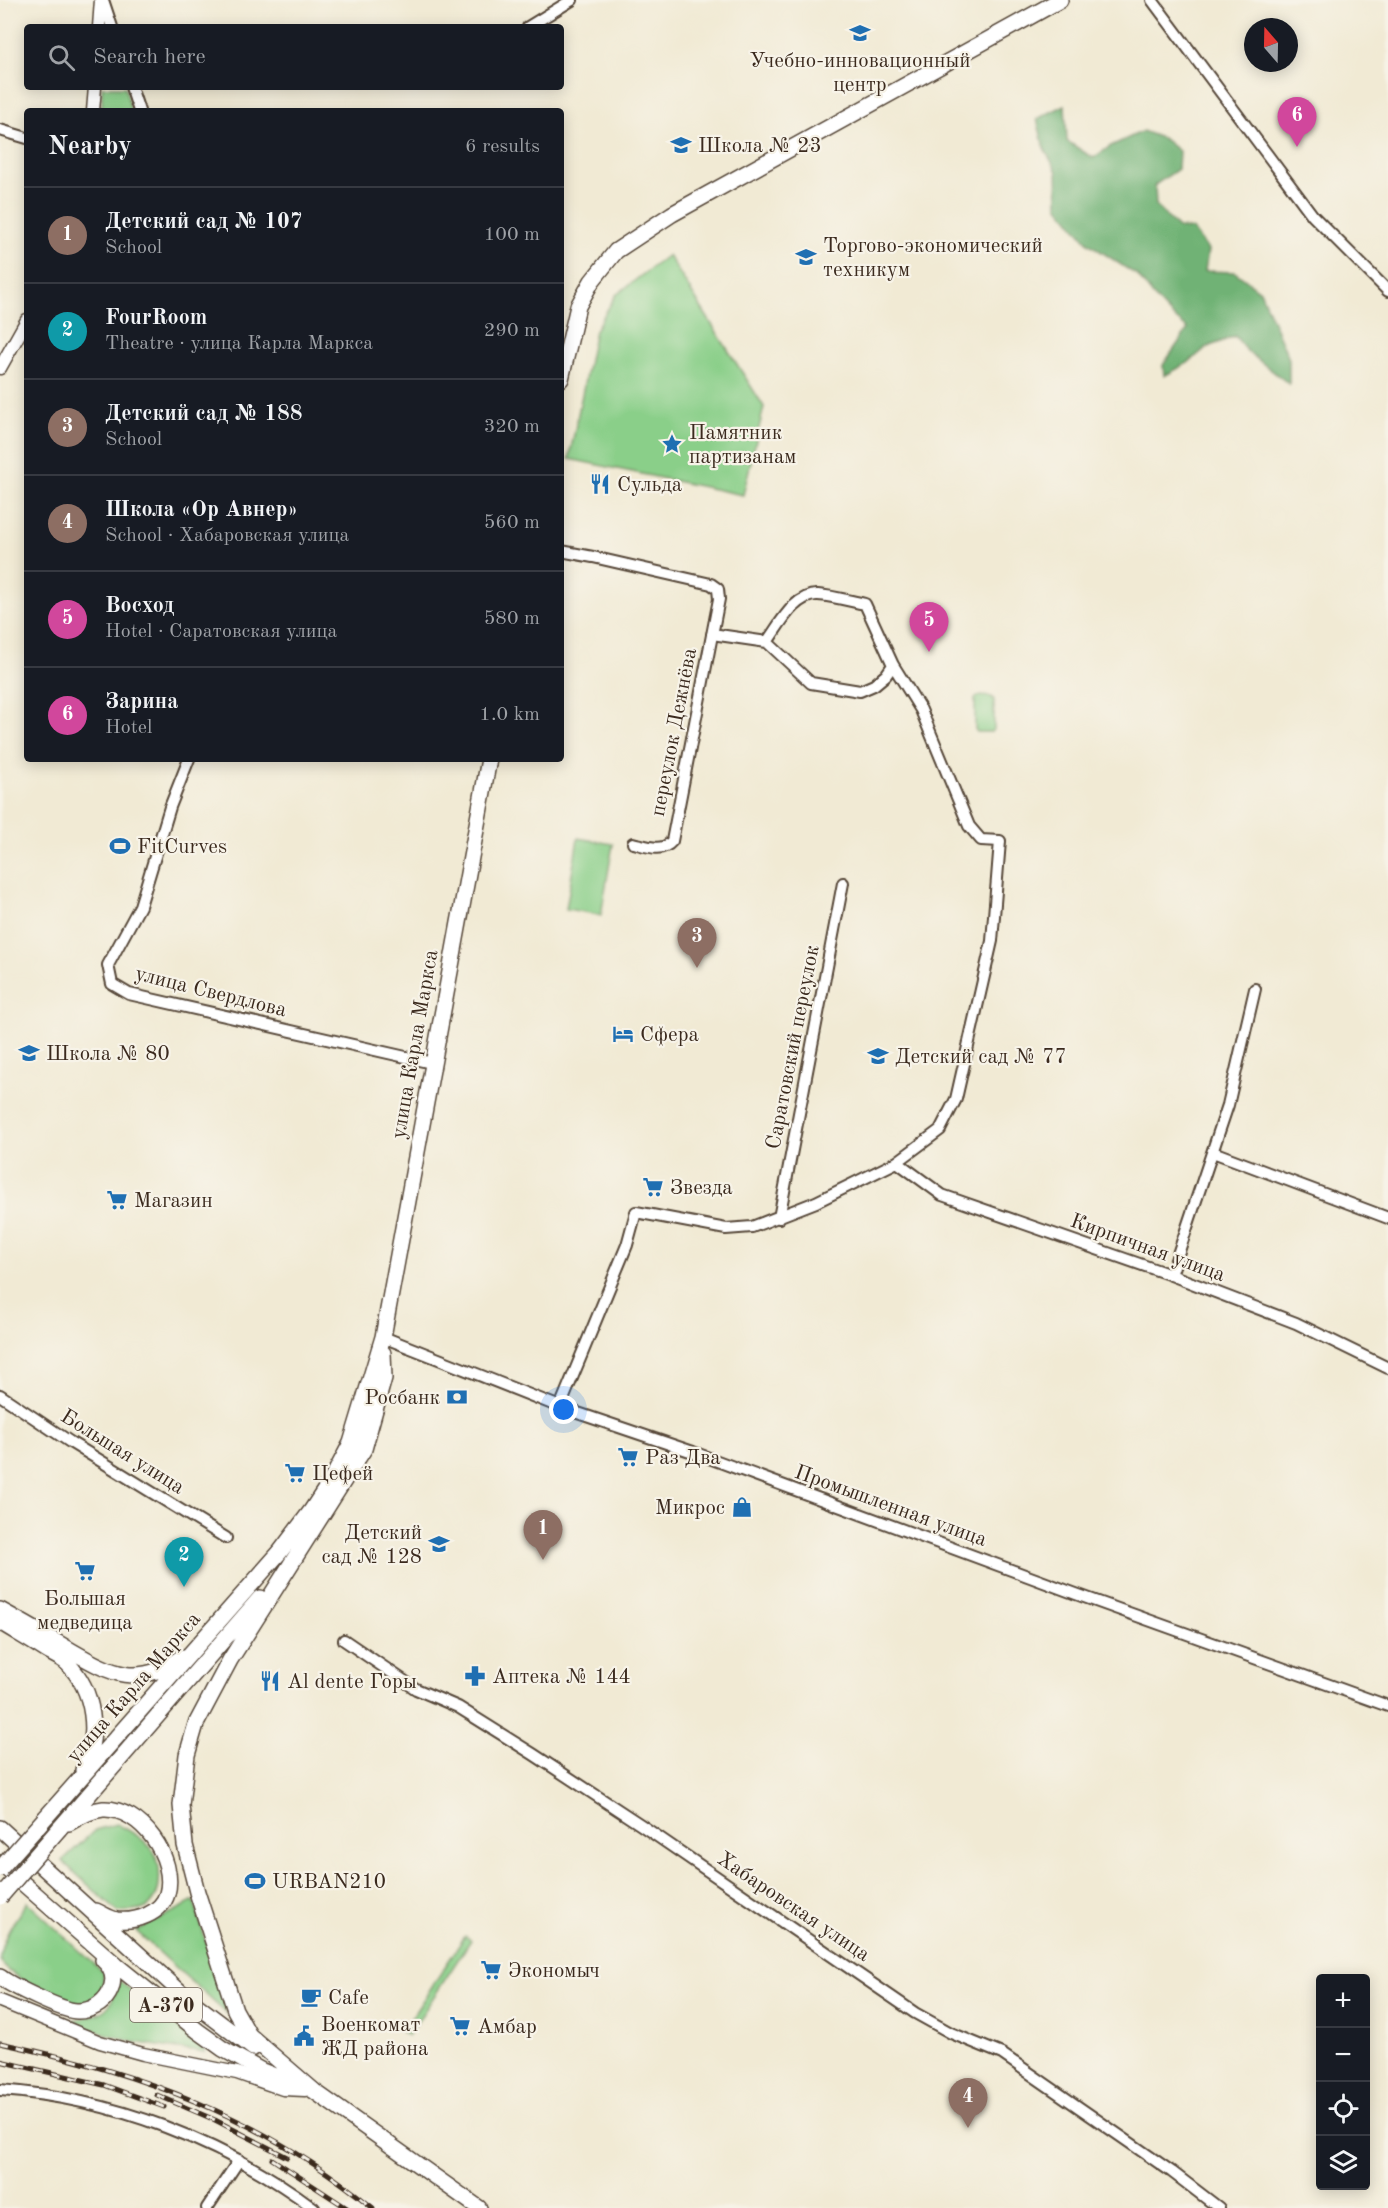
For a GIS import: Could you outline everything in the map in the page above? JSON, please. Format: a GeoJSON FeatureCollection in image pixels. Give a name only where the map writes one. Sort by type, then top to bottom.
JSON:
{"type":"FeatureCollection","features":[{"type":"Feature","properties":{"kind":"highway"},"geometry":{"type":"LineString","coordinates":[[564,366],[578,306],[592,281],[616,251],[672,214],[1060,0]]}},
{"type":"Feature","properties":{"kind":"highway","name":"улица Карла Маркса"},"geometry":{"type":"LineString","coordinates":[[0,1869],[280,1552],[332,1479],[351,1443],[383,1337],[488,762]]}},
{"type":"Feature","properties":{"kind":"highway","name":"улица Карла Маркса"},"geometry":{"type":"LineString","coordinates":[[291,1561],[319,1522],[364,1449],[384,1378],[383,1337]]}},
{"type":"Feature","properties":{"kind":"highway"},"geometry":{"type":"LineString","coordinates":[[0,1897],[291,1561]]}},
{"type":"Feature","properties":{"kind":"highway"},"geometry":{"type":"LineString","coordinates":[[291,1561],[230,1660],[196,1724],[187,1755],[181,1805],[185,1845],[197,1892],[235,2010],[249,2035],[314,2091]]}},
{"type":"Feature","properties":{"kind":"highway"},"geometry":{"type":"LineString","coordinates":[[0,1610],[92,1664],[120,1674],[136,1675],[156,1670],[178,1660],[200,1642]]}},
{"type":"Feature","properties":{"kind":"highway"},"geometry":{"type":"LineString","coordinates":[[0,1622],[66,1662],[85,1692],[93,1719],[92,1740],[86,1764],[74,1786]]}},
{"type":"Feature","properties":{"kind":"highway"},"geometry":{"type":"LineString","coordinates":[[59,1829],[82,1814],[102,1809],[116,1810],[144,1826],[153,1836],[164,1858],[168,1883],[166,1895],[160,1906],[148,1915],[132,1920],[116,1920],[82,1905]]}},
{"type":"Feature","properties":{"kind":"highway","name":"А-370"},"geometry":{"type":"LineString","coordinates":[[0,1828],[82,1905],[187,1998],[231,2033],[479,2208]]}},
{"type":"Feature","properties":{"kind":"highway","name":"А-370"},"geometry":{"type":"LineString","coordinates":[[0,1863],[124,1972],[223,2049],[262,2072],[314,2091]]}},
{"type":"Feature","properties":{"kind":"highway"},"geometry":{"type":"LineString","coordinates":[[0,1977],[62,2008],[76,2012],[99,2006],[110,1992],[113,1983],[109,1965],[34,1894]]}},
{"type":"Feature","properties":{"kind":"main road"},"geometry":{"type":"LineString","coordinates":[[99,24],[102,0]]}},
{"type":"Feature","properties":{"kind":"main road"},"geometry":{"type":"LineString","coordinates":[[93,108],[94,90]]}},
{"type":"Feature","properties":{"kind":"main road"},"geometry":{"type":"LineString","coordinates":[[0,369],[24,325]]}},
{"type":"Feature","properties":{"kind":"main road"},"geometry":{"type":"LineString","coordinates":[[0,2001],[100,2043],[237,2073],[283,2089],[314,2091]]}},
{"type":"Feature","properties":{"kind":"street"},"geometry":{"type":"LineString","coordinates":[[102,0],[111,24]]}},
{"type":"Feature","properties":{"kind":"street"},"geometry":{"type":"LineString","coordinates":[[533,24],[572,0]]}},
{"type":"Feature","properties":{"kind":"street"},"geometry":{"type":"LineString","coordinates":[[1152,0],[1313,216],[1388,291]]}},
{"type":"Feature","properties":{"kind":"street"},"geometry":{"type":"LineString","coordinates":[[132,90],[138,108]]}},
{"type":"Feature","properties":{"kind":"street"},"geometry":{"type":"LineString","coordinates":[[0,130],[24,137]]}},
{"type":"Feature","properties":{"kind":"street","name":"переулок Дежнёва"},"geometry":{"type":"LineString","coordinates":[[564,551],[594,556],[711,584],[718,589],[719,599],[672,841],[661,849],[633,843]]}},
{"type":"Feature","properties":{"kind":"street"},"geometry":{"type":"LineString","coordinates":[[560,1407],[627,1245],[636,1212],[726,1229],[752,1227],[779,1218],[897,1162],[940,1130],[956,1099],[992,941],[1000,841],[981,840],[969,826],[921,710],[893,665],[865,604],[816,595],[805,598],[792,608],[767,642]]}},
{"type":"Feature","properties":{"kind":"street"},"geometry":{"type":"LineString","coordinates":[[712,634],[767,642],[811,683],[861,691],[874,685],[886,675],[893,665]]}},
{"type":"Feature","properties":{"kind":"street","name":"улица Свердлова"},"geometry":{"type":"LineString","coordinates":[[188,762],[170,807],[140,906],[108,965],[112,984],[129,994],[432,1063]]}},
{"type":"Feature","properties":{"kind":"street","name":"Саратовский переулок"},"geometry":{"type":"LineString","coordinates":[[779,1218],[843,883]]}},
{"type":"Feature","properties":{"kind":"street"},"geometry":{"type":"LineString","coordinates":[[1171,1275],[1228,1105],[1255,989]]}},
{"type":"Feature","properties":{"kind":"street"},"geometry":{"type":"LineString","coordinates":[[1212,1152],[1388,1218]]}},
{"type":"Feature","properties":{"kind":"street","name":"Кирпичная улица"},"geometry":{"type":"LineString","coordinates":[[897,1162],[942,1195],[1171,1275],[1296,1323],[1388,1368]]}},
{"type":"Feature","properties":{"kind":"street","name":"Промышленная улица"},"geometry":{"type":"LineString","coordinates":[[383,1337],[560,1407],[693,1452],[1076,1594],[1388,1706]]}},
{"type":"Feature","properties":{"kind":"street","name":"Большая улица"},"geometry":{"type":"LineString","coordinates":[[0,1395],[70,1443],[226,1538]]}},
{"type":"Feature","properties":{"kind":"street","name":"Хабаровская улица"},"geometry":{"type":"LineString","coordinates":[[344,1640],[416,1689],[458,1707],[543,1761],[915,2013],[951,2033],[1002,2054],[1172,2172],[1219,2208]]}},
{"type":"Feature","properties":{"kind":"street"},"geometry":{"type":"LineString","coordinates":[[0,2090],[20,2091],[92,2105],[152,2121],[239,2160],[314,2208]]}},
{"type":"Feature","properties":{"kind":"street"},"geometry":{"type":"LineString","coordinates":[[207,2208],[239,2160]]}},
{"type":"Feature","properties":{"kind":"green space"},"geometry":{"type":"Polygon","coordinates":[[[102,90],[126,90],[130,108],[102,108],[102,90]]]}},
{"type":"Feature","properties":{"kind":"green space"},"geometry":{"type":"Polygon","coordinates":[[[1065,105],[1067,141],[1093,158],[1111,146],[1143,131],[1164,139],[1179,151],[1178,169],[1155,185],[1156,206],[1178,228],[1192,229],[1208,250],[1205,271],[1235,272],[1260,291],[1289,359],[1289,384],[1247,351],[1235,336],[1206,348],[1188,363],[1164,376],[1163,365],[1188,329],[1153,296],[1138,276],[1088,243],[1058,206],[1057,172],[1044,148],[1037,119],[1065,105]]]}},
{"type":"Feature","properties":{"kind":"green space"},"geometry":{"type":"Polygon","coordinates":[[[668,255],[764,407],[743,495],[569,459],[595,330],[616,295],[668,255]]]}},
{"type":"Feature","properties":{"kind":"green space"},"geometry":{"type":"Polygon","coordinates":[[[979,696],[992,697],[994,700],[994,729],[991,732],[977,732],[975,729],[975,699],[979,696]]]}},
{"type":"Feature","properties":{"kind":"green space"},"geometry":{"type":"Polygon","coordinates":[[[578,838],[613,844],[601,915],[566,909],[578,838]]]}},
{"type":"Feature","properties":{"kind":"green space"},"geometry":{"type":"Polygon","coordinates":[[[117,1824],[144,1840],[158,1861],[159,1879],[156,1896],[146,1908],[136,1911],[118,1912],[62,1861],[95,1830],[117,1824]]]}},
{"type":"Feature","properties":{"kind":"green space"},"geometry":{"type":"Polygon","coordinates":[[[194,1901],[227,2014],[136,1931],[194,1901]]]}},
{"type":"Feature","properties":{"kind":"green space"},"geometry":{"type":"Polygon","coordinates":[[[27,1902],[104,1973],[102,1992],[96,1997],[82,2003],[67,2003],[33,1986],[3,1965],[0,1960],[3,1945],[9,1930],[27,1902]]]}},
{"type":"Feature","properties":{"kind":"green space"},"geometry":{"type":"Polygon","coordinates":[[[465,1936],[471,1940],[408,2036],[402,2032],[465,1936]]]}},
{"type":"Feature","properties":{"kind":"green space"},"geometry":{"type":"Polygon","coordinates":[[[118,1980],[204,2046],[204,2053],[133,2042],[90,2029],[73,2020],[98,2014],[104,2010],[113,1999],[118,1980]]]}},
{"type":"Feature","properties":{"kind":"railway"},"geometry":{"type":"LineString","coordinates":[[0,2043],[101,2068],[197,2102],[243,2123],[288,2148],[331,2176],[373,2208]]}},
{"type":"Feature","properties":{"kind":"railway"},"geometry":{"type":"LineString","coordinates":[[0,2061],[104,2085],[164,2107]]}},
{"type":"Feature","properties":{"kind":"railway"},"geometry":{"type":"LineString","coordinates":[[157,2095],[215,2120],[287,2157]]}},
{"type":"Feature","properties":{"kind":"railway"},"geometry":{"type":"LineString","coordinates":[[272,2159],[347,2208]]}},
{"type":"Feature","properties":{"kind":"place","name":"Учебно-инновационный центр"},"geometry":{"type":"Point","coordinates":[860,33]}},
{"type":"Feature","properties":{"kind":"place","name":"Школа № 23"},"geometry":{"type":"Point","coordinates":[681,145]}},
{"type":"Feature","properties":{"kind":"place","name":"Зарина"},"geometry":{"type":"Point","coordinates":[1297,147]}},
{"type":"Feature","properties":{"kind":"place","name":"Торгово-экономический техникум"},"geometry":{"type":"Point","coordinates":[806,257]}},
{"type":"Feature","properties":{"kind":"place","name":"Памятник партизанам"},"geometry":{"type":"Point","coordinates":[672,444]}},
{"type":"Feature","properties":{"kind":"place","name":"Сульда"},"geometry":{"type":"Point","coordinates":[600,484]}},
{"type":"Feature","properties":{"kind":"place","name":"Восход"},"geometry":{"type":"Point","coordinates":[929,652]}},
{"type":"Feature","properties":{"kind":"place","name":"FitCurves"},"geometry":{"type":"Point","coordinates":[120,846]}},
{"type":"Feature","properties":{"kind":"place","name":"Детский сад № 188"},"geometry":{"type":"Point","coordinates":[697,968]}},
{"type":"Feature","properties":{"kind":"place","name":"Сфера"},"geometry":{"type":"Point","coordinates":[623,1034]}},
{"type":"Feature","properties":{"kind":"place","name":"Школа № 80"},"geometry":{"type":"Point","coordinates":[29,1053]}},
{"type":"Feature","properties":{"kind":"place","name":"Детский сад № 77"},"geometry":{"type":"Point","coordinates":[878,1056]}},
{"type":"Feature","properties":{"kind":"place","name":"Звезда"},"geometry":{"type":"Point","coordinates":[653,1187]}},
{"type":"Feature","properties":{"kind":"place","name":"Магазин"},"geometry":{"type":"Point","coordinates":[117,1200]}},
{"type":"Feature","properties":{"kind":"place","name":"Росбанк"},"geometry":{"type":"Point","coordinates":[457,1397]}},
{"type":"Feature","properties":{"kind":"place","name":"Раз Два"},"geometry":{"type":"Point","coordinates":[628,1457]}},
{"type":"Feature","properties":{"kind":"place","name":"Цефей"},"geometry":{"type":"Point","coordinates":[295,1473]}},
{"type":"Feature","properties":{"kind":"place","name":"Микрос"},"geometry":{"type":"Point","coordinates":[742,1507]}},
{"type":"Feature","properties":{"kind":"place","name":"Детский сад № 128"},"geometry":{"type":"Point","coordinates":[439,1544]}},
{"type":"Feature","properties":{"kind":"place","name":"Детский сад № 107"},"geometry":{"type":"Point","coordinates":[543,1560]}},
{"type":"Feature","properties":{"kind":"place","name":"Большая медведица"},"geometry":{"type":"Point","coordinates":[85,1571]}},
{"type":"Feature","properties":{"kind":"place","name":"FourRoom"},"geometry":{"type":"Point","coordinates":[184,1587]}},
{"type":"Feature","properties":{"kind":"place","name":"Аптека № 144"},"geometry":{"type":"Point","coordinates":[475,1676]}},
{"type":"Feature","properties":{"kind":"place","name":"Al dente Горы"},"geometry":{"type":"Point","coordinates":[270,1681]}},
{"type":"Feature","properties":{"kind":"place","name":"URBAN210"},"geometry":{"type":"Point","coordinates":[255,1881]}},
{"type":"Feature","properties":{"kind":"place","name":"Экономыч"},"geometry":{"type":"Point","coordinates":[491,1970]}},
{"type":"Feature","properties":{"kind":"place","name":"Cafe"},"geometry":{"type":"Point","coordinates":[311,1997]}},
{"type":"Feature","properties":{"kind":"place","name":"Амбар"},"geometry":{"type":"Point","coordinates":[460,2026]}},
{"type":"Feature","properties":{"kind":"place","name":"Военкомат ЖД района"},"geometry":{"type":"Point","coordinates":[304,2036]}},
{"type":"Feature","properties":{"kind":"place","name":"Школа «Ор Авнер»"},"geometry":{"type":"Point","coordinates":[968,2128]}}]}
